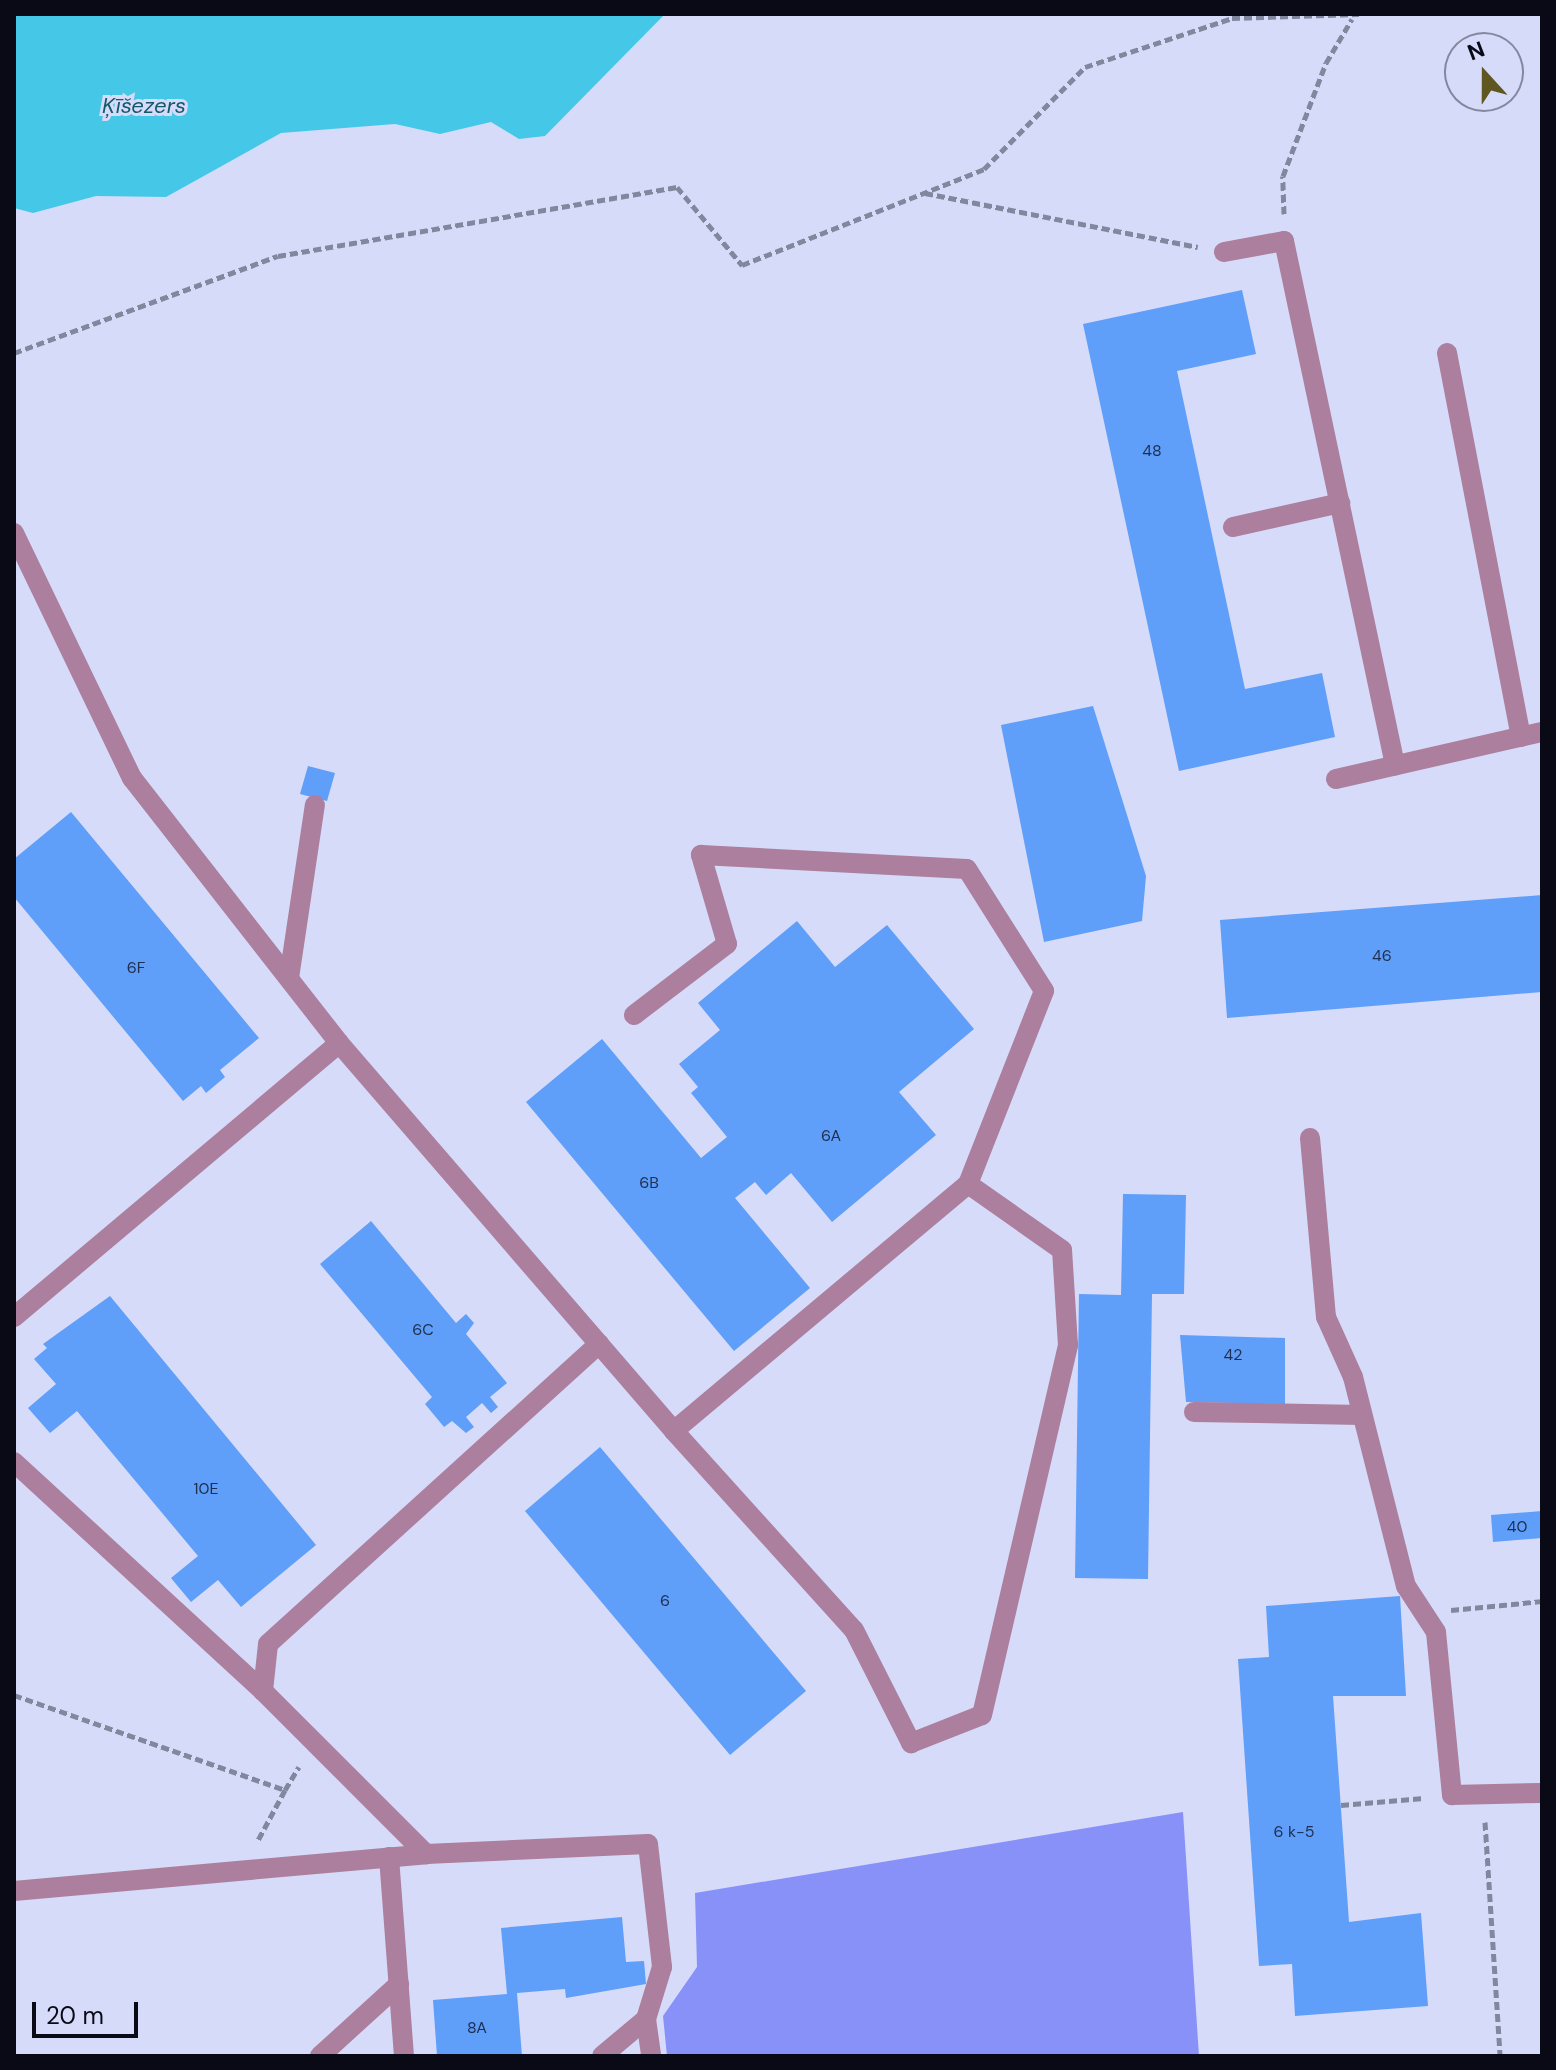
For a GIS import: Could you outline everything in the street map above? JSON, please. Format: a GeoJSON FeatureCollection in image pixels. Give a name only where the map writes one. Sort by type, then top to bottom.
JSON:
{"type":"FeatureCollection","features":[{"type":"Feature","properties":{"kind":"lane"},"geometry":{"type":"LineString","coordinates":[[1224,252],[1284,241],[1395,765]]}},
{"type":"Feature","properties":{"kind":"lane"},"geometry":{"type":"LineString","coordinates":[[1447,353],[1521,737]]}},
{"type":"Feature","properties":{"kind":"lane"},"geometry":{"type":"LineString","coordinates":[[1233,527],[1340,503]]}},
{"type":"Feature","properties":{"kind":"lane"},"geometry":{"type":"LineString","coordinates":[[14,533],[132,778],[339,1043],[674,1431],[854,1630],[911,1743],[982,1715],[1068,1345],[1062,1250],[968,1184]]}},
{"type":"Feature","properties":{"kind":"lane"},"geometry":{"type":"LineString","coordinates":[[1336,779],[1542,732]]}},
{"type":"Feature","properties":{"kind":"lane"},"geometry":{"type":"LineString","coordinates":[[289,978],[315,805]]}},
{"type":"Feature","properties":{"kind":"lane"},"geometry":{"type":"LineString","coordinates":[[634,1015],[727,944],[701,855],[967,869],[1044,991],[968,1184],[674,1431]]}},
{"type":"Feature","properties":{"kind":"lane"},"geometry":{"type":"LineString","coordinates":[[14,1317],[339,1043]]}},
{"type":"Feature","properties":{"kind":"lane"},"geometry":{"type":"LineString","coordinates":[[1310,1138],[1320,1285],[1362,1415],[1398,1563],[1436,1632],[1452,1795],[1483,1797],[1542,1793]]}},
{"type":"Feature","properties":{"kind":"lane"},"geometry":{"type":"LineString","coordinates":[[263,1691],[268,1644],[599,1344]]}},
{"type":"Feature","properties":{"kind":"lane"},"geometry":{"type":"LineString","coordinates":[[1194,1412],[1362,1415]]}},
{"type":"Feature","properties":{"kind":"lane"},"geometry":{"type":"LineString","coordinates":[[14,1462],[263,1691],[426,1854]]}},
{"type":"Feature","properties":{"kind":"lane"},"geometry":{"type":"LineString","coordinates":[[14,1891],[426,1854],[648,1844],[662,1967],[646,2019],[651,2056]]}},
{"type":"Feature","properties":{"kind":"lane"},"geometry":{"type":"LineString","coordinates":[[389,1857],[404,2056]]}},
{"type":"Feature","properties":{"kind":"lane"},"geometry":{"type":"LineString","coordinates":[[320,2056],[399,1984]]}},
{"type":"Feature","properties":{"kind":"lane"},"geometry":{"type":"LineString","coordinates":[[602,2056],[646,2019]]}},
{"type":"Feature","properties":{"kind":"path"},"geometry":{"type":"LineString","coordinates":[[1284,241],[1283,176],[1326,63],[1352,19],[1359,14]]}},
{"type":"Feature","properties":{"kind":"path"},"geometry":{"type":"LineString","coordinates":[[14,353],[278,256],[677,187],[742,265],[984,169],[1085,67],[1232,18],[1352,19]]}},
{"type":"Feature","properties":{"kind":"path"},"geometry":{"type":"LineString","coordinates":[[924,192],[1224,252]]}},
{"type":"Feature","properties":{"kind":"path"},"geometry":{"type":"LineString","coordinates":[[1423,1613],[1542,1601]]}},
{"type":"Feature","properties":{"kind":"path"},"geometry":{"type":"LineString","coordinates":[[14,1695],[285,1790],[241,1870]]}},
{"type":"Feature","properties":{"kind":"path"},"geometry":{"type":"LineString","coordinates":[[1341,1805],[1452,1795]]}},
{"type":"Feature","properties":{"kind":"path"},"geometry":{"type":"LineString","coordinates":[[1483,1797],[1500,2056]]}},
{"type":"Feature","properties":{"kind":"shaded area"},"geometry":{"type":"Polygon","coordinates":[[[1183,1812],[1199,2056],[667,2056],[663,2016],[697,1967],[695,1893],[1183,1812]]]}},
{"type":"Feature","properties":{"kind":"water","name":"Ķīšezers"},"geometry":{"type":"Polygon","coordinates":[[[14,14],[665,14],[545,136],[519,139],[491,122],[440,134],[395,124],[281,133],[166,197],[96,196],[33,213],[14,208],[14,14]]]}},
{"type":"Feature","properties":{"kind":"building"},"geometry":{"type":"Polygon","coordinates":[[[1242,290],[1256,354],[1177,371],[1245,689],[1322,673],[1335,737],[1179,771],[1083,324],[1242,290]]]}},
{"type":"Feature","properties":{"kind":"building"},"geometry":{"type":"Polygon","coordinates":[[[1093,706],[1146,876],[1142,921],[1044,942],[1001,725],[1093,706]]]}},
{"type":"Feature","properties":{"kind":"building"},"geometry":{"type":"Polygon","coordinates":[[[308,766],[335,773],[327,801],[300,794],[308,766]]]}},
{"type":"Feature","properties":{"kind":"building"},"geometry":{"type":"Polygon","coordinates":[[[71,812],[259,1038],[220,1070],[225,1077],[206,1093],[201,1086],[183,1101],[14,897],[14,859],[71,812]]]}},
{"type":"Feature","properties":{"kind":"building"},"geometry":{"type":"Polygon","coordinates":[[[1542,895],[1542,992],[1227,1018],[1220,920],[1542,895]]]}},
{"type":"Feature","properties":{"kind":"building"},"geometry":{"type":"Polygon","coordinates":[[[797,921],[835,967],[887,925],[974,1029],[899,1092],[936,1135],[832,1222],[791,1173],[766,1195],[755,1182],[735,1198],[810,1288],[734,1351],[526,1102],[602,1039],[701,1158],[727,1137],[691,1093],[698,1087],[679,1064],[720,1030],[698,1003],[797,921]]]}},
{"type":"Feature","properties":{"kind":"building"},"geometry":{"type":"Polygon","coordinates":[[[1123,1194],[1186,1195],[1184,1294],[1152,1294],[1148,1579],[1075,1578],[1079,1294],[1121,1295],[1123,1194]]]}},
{"type":"Feature","properties":{"kind":"building"},"geometry":{"type":"Polygon","coordinates":[[[371,1221],[456,1323],[466,1314],[474,1323],[466,1334],[507,1383],[490,1397],[498,1407],[491,1413],[482,1403],[466,1417],[474,1427],[466,1433],[452,1421],[444,1427],[425,1404],[432,1397],[320,1264],[371,1221]]]}},
{"type":"Feature","properties":{"kind":"building"},"geometry":{"type":"Polygon","coordinates":[[[110,1296],[316,1545],[241,1607],[218,1580],[191,1602],[171,1578],[198,1556],[77,1411],[50,1433],[28,1408],[56,1384],[34,1359],[47,1348],[43,1344],[110,1296]]]}},
{"type":"Feature","properties":{"kind":"building"},"geometry":{"type":"Polygon","coordinates":[[[1180,1335],[1285,1338],[1285,1404],[1186,1402],[1180,1335]]]}},
{"type":"Feature","properties":{"kind":"building"},"geometry":{"type":"Polygon","coordinates":[[[600,1447],[806,1691],[730,1755],[525,1511],[600,1447]]]}},
{"type":"Feature","properties":{"kind":"building"},"geometry":{"type":"Polygon","coordinates":[[[1542,1511],[1542,1538],[1493,1542],[1491,1515],[1542,1511]]]}},
{"type":"Feature","properties":{"kind":"building"},"geometry":{"type":"Polygon","coordinates":[[[1400,1596],[1406,1696],[1333,1696],[1349,1922],[1421,1913],[1428,2006],[1295,2016],[1292,1964],[1259,1966],[1238,1659],[1269,1657],[1266,1606],[1400,1596]]]}},
{"type":"Feature","properties":{"kind":"building"},"geometry":{"type":"Polygon","coordinates":[[[622,1917],[626,1962],[644,1961],[646,1984],[566,1998],[565,1989],[517,1993],[522,2056],[437,2056],[433,2000],[507,1994],[501,1928],[622,1917]]]}}]}
